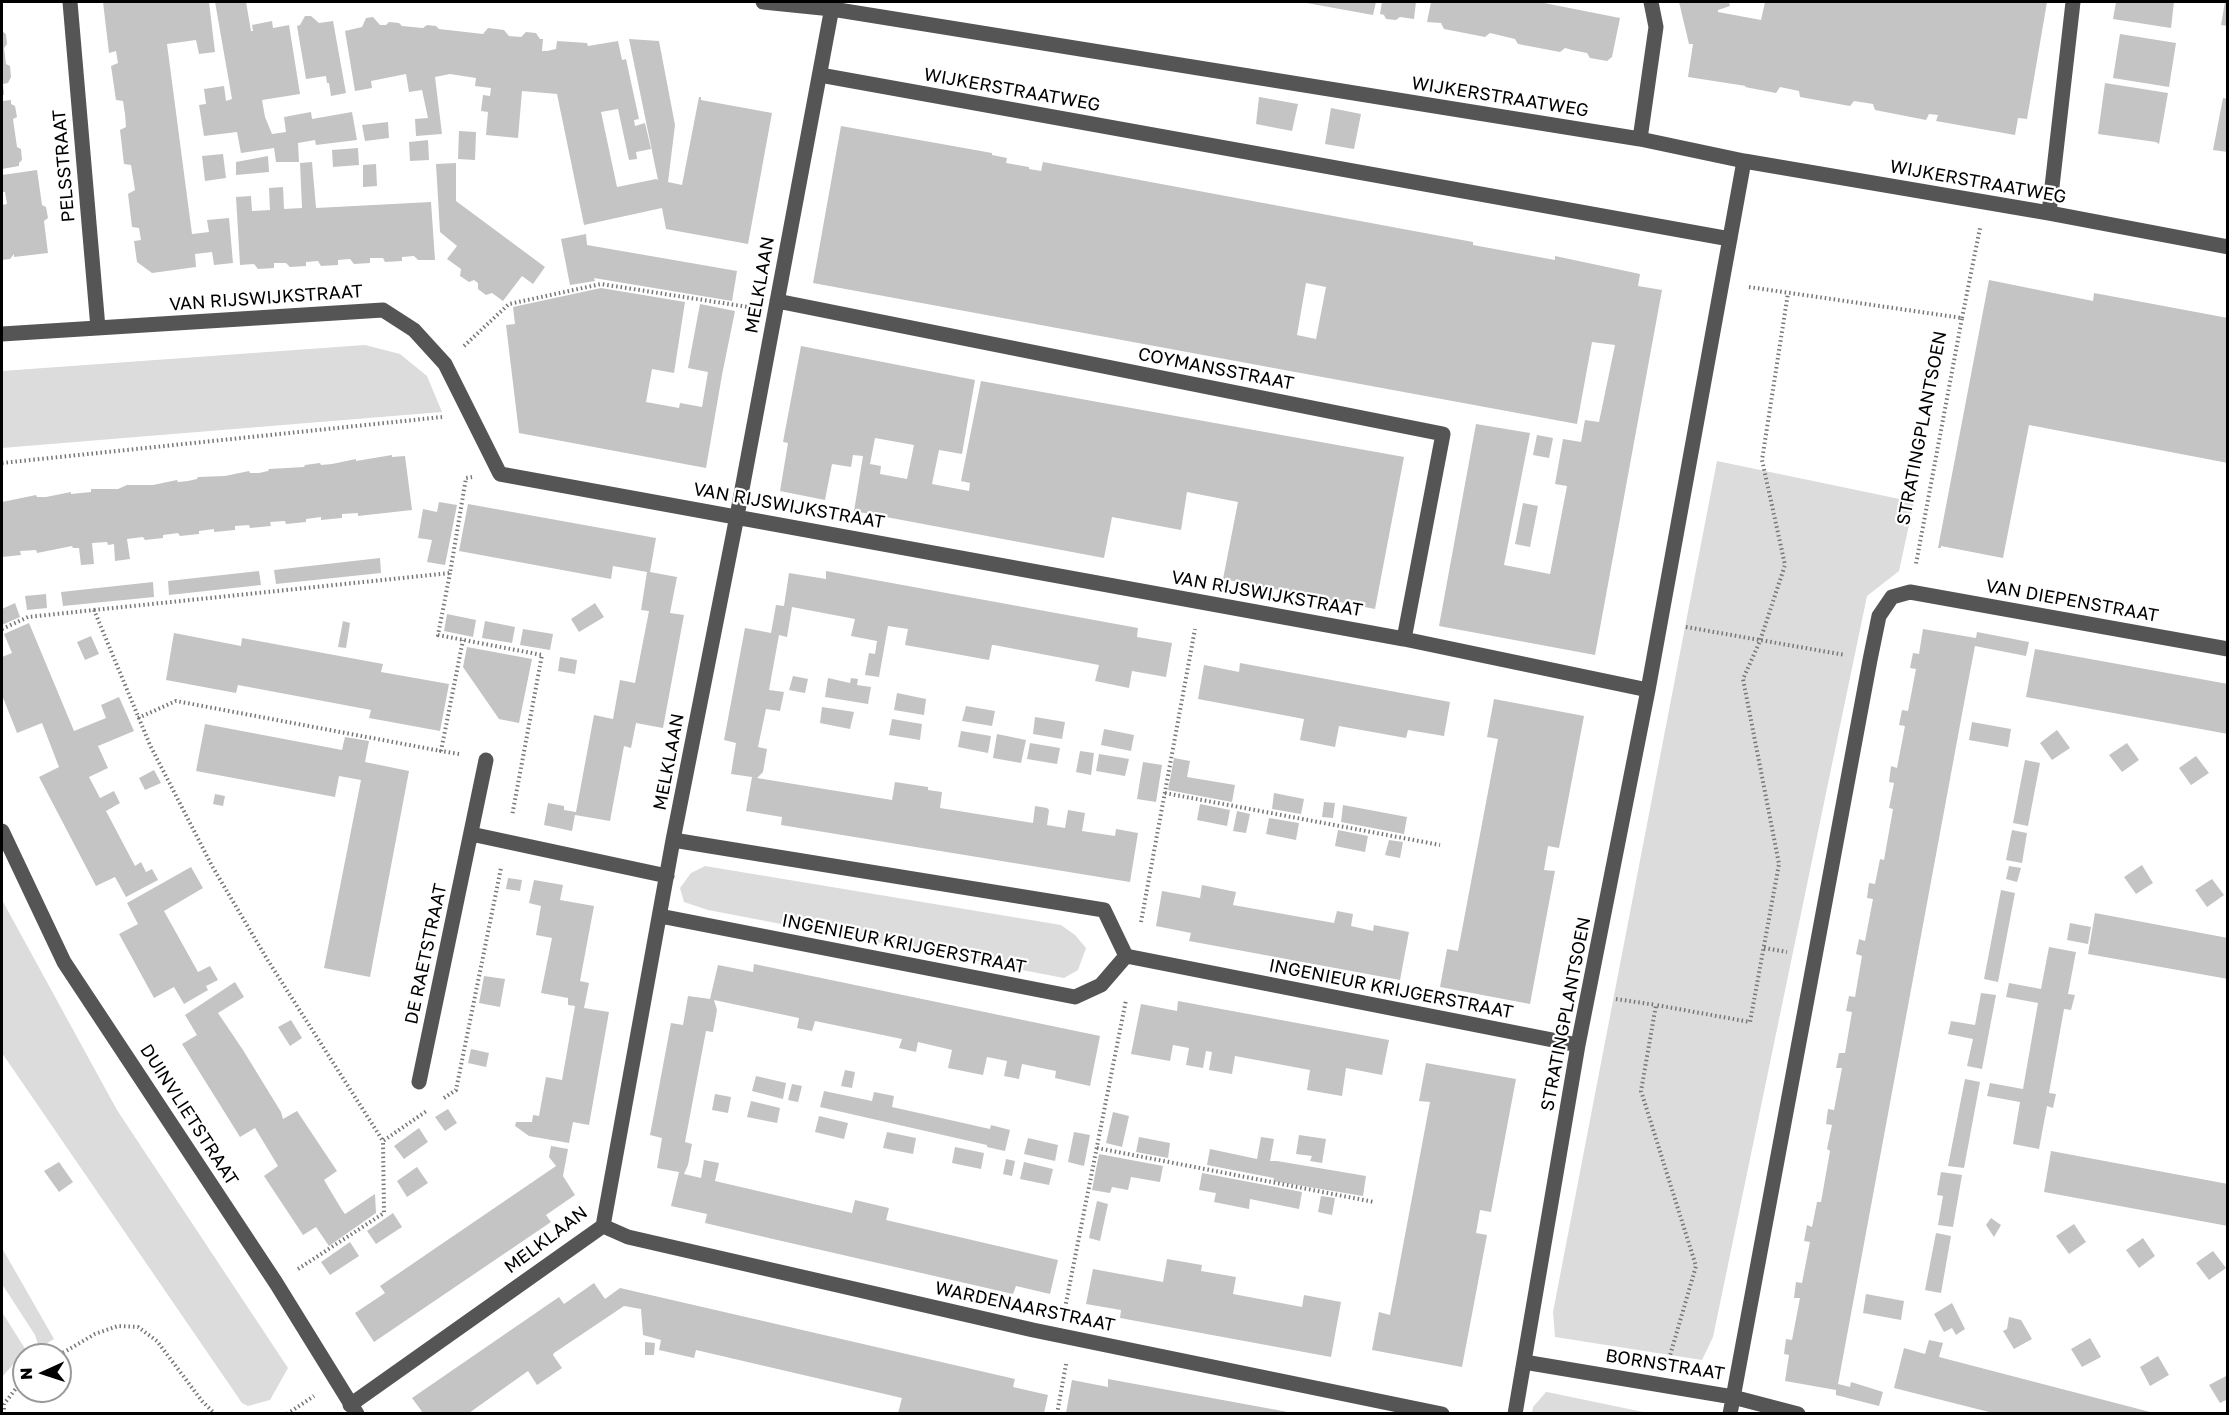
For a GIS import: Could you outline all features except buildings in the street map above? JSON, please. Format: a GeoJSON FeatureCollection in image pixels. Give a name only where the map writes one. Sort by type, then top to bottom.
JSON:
{"type":"FeatureCollection","features":[{"type":"Feature","properties":{"kind":"street","name":"PELSSTRAAT"},"geometry":{"type":"LineString","coordinates":[[70,2],[98,328]]}},
{"type":"Feature","properties":{"kind":"street","name":"WIJKERSTRAATWEG"},"geometry":{"type":"LineString","coordinates":[[763,2],[832,5],[1640,140],[1744,161],[2049,213],[2228,247]]}},
{"type":"Feature","properties":{"kind":"street"},"geometry":{"type":"LineString","coordinates":[[1640,140],[1656,27],[1651,2]]}},
{"type":"Feature","properties":{"kind":"street"},"geometry":{"type":"LineString","coordinates":[[2049,213],[2073,2]]}},
{"type":"Feature","properties":{"kind":"street","name":"MELKLAAN"},"geometry":{"type":"LineString","coordinates":[[353,1409],[603,1226],[673,840],[737,516],[832,5]]}},
{"type":"Feature","properties":{"kind":"street","name":"WIJKERSTRAATWEG"},"geometry":{"type":"LineString","coordinates":[[819,75],[1730,239]]}},
{"type":"Feature","properties":{"kind":"street","name":"STRATINGPLANTSOEN"},"geometry":{"type":"LineString","coordinates":[[1515,1413],[1578,1045],[1648,690],[1744,161]]}},
{"type":"Feature","properties":{"kind":"street","name":"COYMANSSTRAAT"},"geometry":{"type":"LineString","coordinates":[[776,306],[1443,434],[1404,639]]}},
{"type":"Feature","properties":{"kind":"street","name":"VAN RIJSWIJKSTRAAT"},"geometry":{"type":"LineString","coordinates":[[2,334],[383,310],[414,330],[445,364],[500,474],[1404,639],[1648,690]]}},
{"type":"Feature","properties":{"kind":"street"},"geometry":{"type":"LineString","coordinates":[[1730,1413],[1870,660],[1880,616],[1892,597],[1910,592]]}},
{"type":"Feature","properties":{"kind":"street","name":"VAN DIEPENSTRAAT"},"geometry":{"type":"LineString","coordinates":[[1910,592],[2228,649]]}},
{"type":"Feature","properties":{"kind":"street","name":"DE RAETSTRAAT"},"geometry":{"type":"LineString","coordinates":[[419,1082],[486,760]]}},
{"type":"Feature","properties":{"kind":"street","name":"DUINVLIETSTRAAT"},"geometry":{"type":"LineString","coordinates":[[2,831],[64,962],[276,1283],[353,1409]]}},
{"type":"Feature","properties":{"kind":"street"},"geometry":{"type":"LineString","coordinates":[[471,834],[667,876]]}},
{"type":"Feature","properties":{"kind":"street"},"geometry":{"type":"LineString","coordinates":[[673,840],[1104,910],[1126,956]]}},
{"type":"Feature","properties":{"kind":"street","name":"INGENIEUR KRIJGERSTRAAT"},"geometry":{"type":"LineString","coordinates":[[660,916],[1075,997],[1101,985],[1126,956],[1578,1045]]}},
{"type":"Feature","properties":{"kind":"street","name":"WARDENAARSTRAAT"},"geometry":{"type":"LineString","coordinates":[[603,1226],[628,1237],[1071,1337],[1442,1413]]}},
{"type":"Feature","properties":{"kind":"street","name":"BORNSTRAAT"},"geometry":{"type":"LineString","coordinates":[[1524,1362],[1733,1396],[1798,1413]]}},
{"type":"Feature","properties":{"kind":"path"},"geometry":{"type":"LineString","coordinates":[[1962,318],[1984,202]]}},
{"type":"Feature","properties":{"kind":"path","name":"STRATINGPLANTSOEN"},"geometry":{"type":"LineString","coordinates":[[1722,283],[1962,318],[1910,592]]}},
{"type":"Feature","properties":{"kind":"path"},"geometry":{"type":"LineString","coordinates":[[445,364],[509,304],[601,284],[776,306]]}},
{"type":"Feature","properties":{"kind":"path"},"geometry":{"type":"LineString","coordinates":[[1589,996],[1750,1022],[1779,864],[1743,679],[1760,641],[1785,565],[1762,460],[1788,293]]}},
{"type":"Feature","properties":{"kind":"path"},"geometry":{"type":"LineString","coordinates":[[2,462],[470,415]]}},
{"type":"Feature","properties":{"kind":"path"},"geometry":{"type":"LineString","coordinates":[[2,629],[28,617],[450,573],[466,478],[500,474]]}},
{"type":"Feature","properties":{"kind":"path"},"geometry":{"type":"LineString","coordinates":[[94,609],[150,745],[212,866],[267,959],[383,1141]]}},
{"type":"Feature","properties":{"kind":"path"},"geometry":{"type":"LineString","coordinates":[[1659,622],[1870,660]]}},
{"type":"Feature","properties":{"kind":"path"},"geometry":{"type":"LineString","coordinates":[[441,751],[463,640]]}},
{"type":"Feature","properties":{"kind":"path"},"geometry":{"type":"LineString","coordinates":[[138,718],[176,701],[486,760]]}},
{"type":"Feature","properties":{"kind":"path"},"geometry":{"type":"LineString","coordinates":[[1165,793],[1440,845]]}},
{"type":"Feature","properties":{"kind":"path"},"geometry":{"type":"LineString","coordinates":[[1656,1005],[1641,1091],[1696,1266],[1661,1384]]}},
{"type":"Feature","properties":{"kind":"path"},"geometry":{"type":"LineString","coordinates":[[1097,1148],[1374,1202]]}},
{"type":"Feature","properties":{"kind":"path"},"geometry":{"type":"LineString","coordinates":[[72,1347],[95,1334],[118,1326],[138,1327],[157,1341],[202,1401],[215,1413]]}},
{"type":"Feature","properties":{"kind":"path"},"geometry":{"type":"LineString","coordinates":[[1057,1413],[1071,1337]]}},
{"type":"Feature","properties":{"kind":"path"},"geometry":{"type":"LineString","coordinates":[[4,1413],[4,1404],[12,1394]]}},
{"type":"Feature","properties":{"kind":"shaded area"},"geometry":{"type":"Polygon","coordinates":[[[365,345],[400,354],[427,376],[442,412],[2,448],[2,371],[365,345]]]}},
{"type":"Feature","properties":{"kind":"shaded area"},"geometry":{"type":"Polygon","coordinates":[[[1717,461],[1914,502],[1899,571],[1867,596],[1713,1337],[1702,1360],[1555,1337],[1553,1312],[1717,461]]]}},
{"type":"Feature","properties":{"kind":"shaded area"},"geometry":{"type":"Polygon","coordinates":[[[705,866],[1061,925],[1075,935],[1086,948],[1078,970],[1064,978],[708,910],[684,902],[680,888],[691,873],[705,866]]]}},
{"type":"Feature","properties":{"kind":"shaded area"},"geometry":{"type":"Polygon","coordinates":[[[2,900],[117,1110],[288,1368],[270,1400],[248,1406],[242,1403],[2,1053],[2,900]]]}},
{"type":"Feature","properties":{"kind":"shaded area"},"geometry":{"type":"Polygon","coordinates":[[[2,1248],[54,1339],[47,1343],[37,1343],[35,1335],[2,1284],[2,1248]]]}},
{"type":"Feature","properties":{"kind":"shaded area"},"geometry":{"type":"Polygon","coordinates":[[[2,1312],[21,1343],[12,1343],[12,1366],[2,1377],[2,1312]]]}},
{"type":"Feature","properties":{"kind":"shaded area"},"geometry":{"type":"Polygon","coordinates":[[[1546,1392],[1648,1413],[1532,1413],[1533,1407],[1546,1392]]]}}]}
